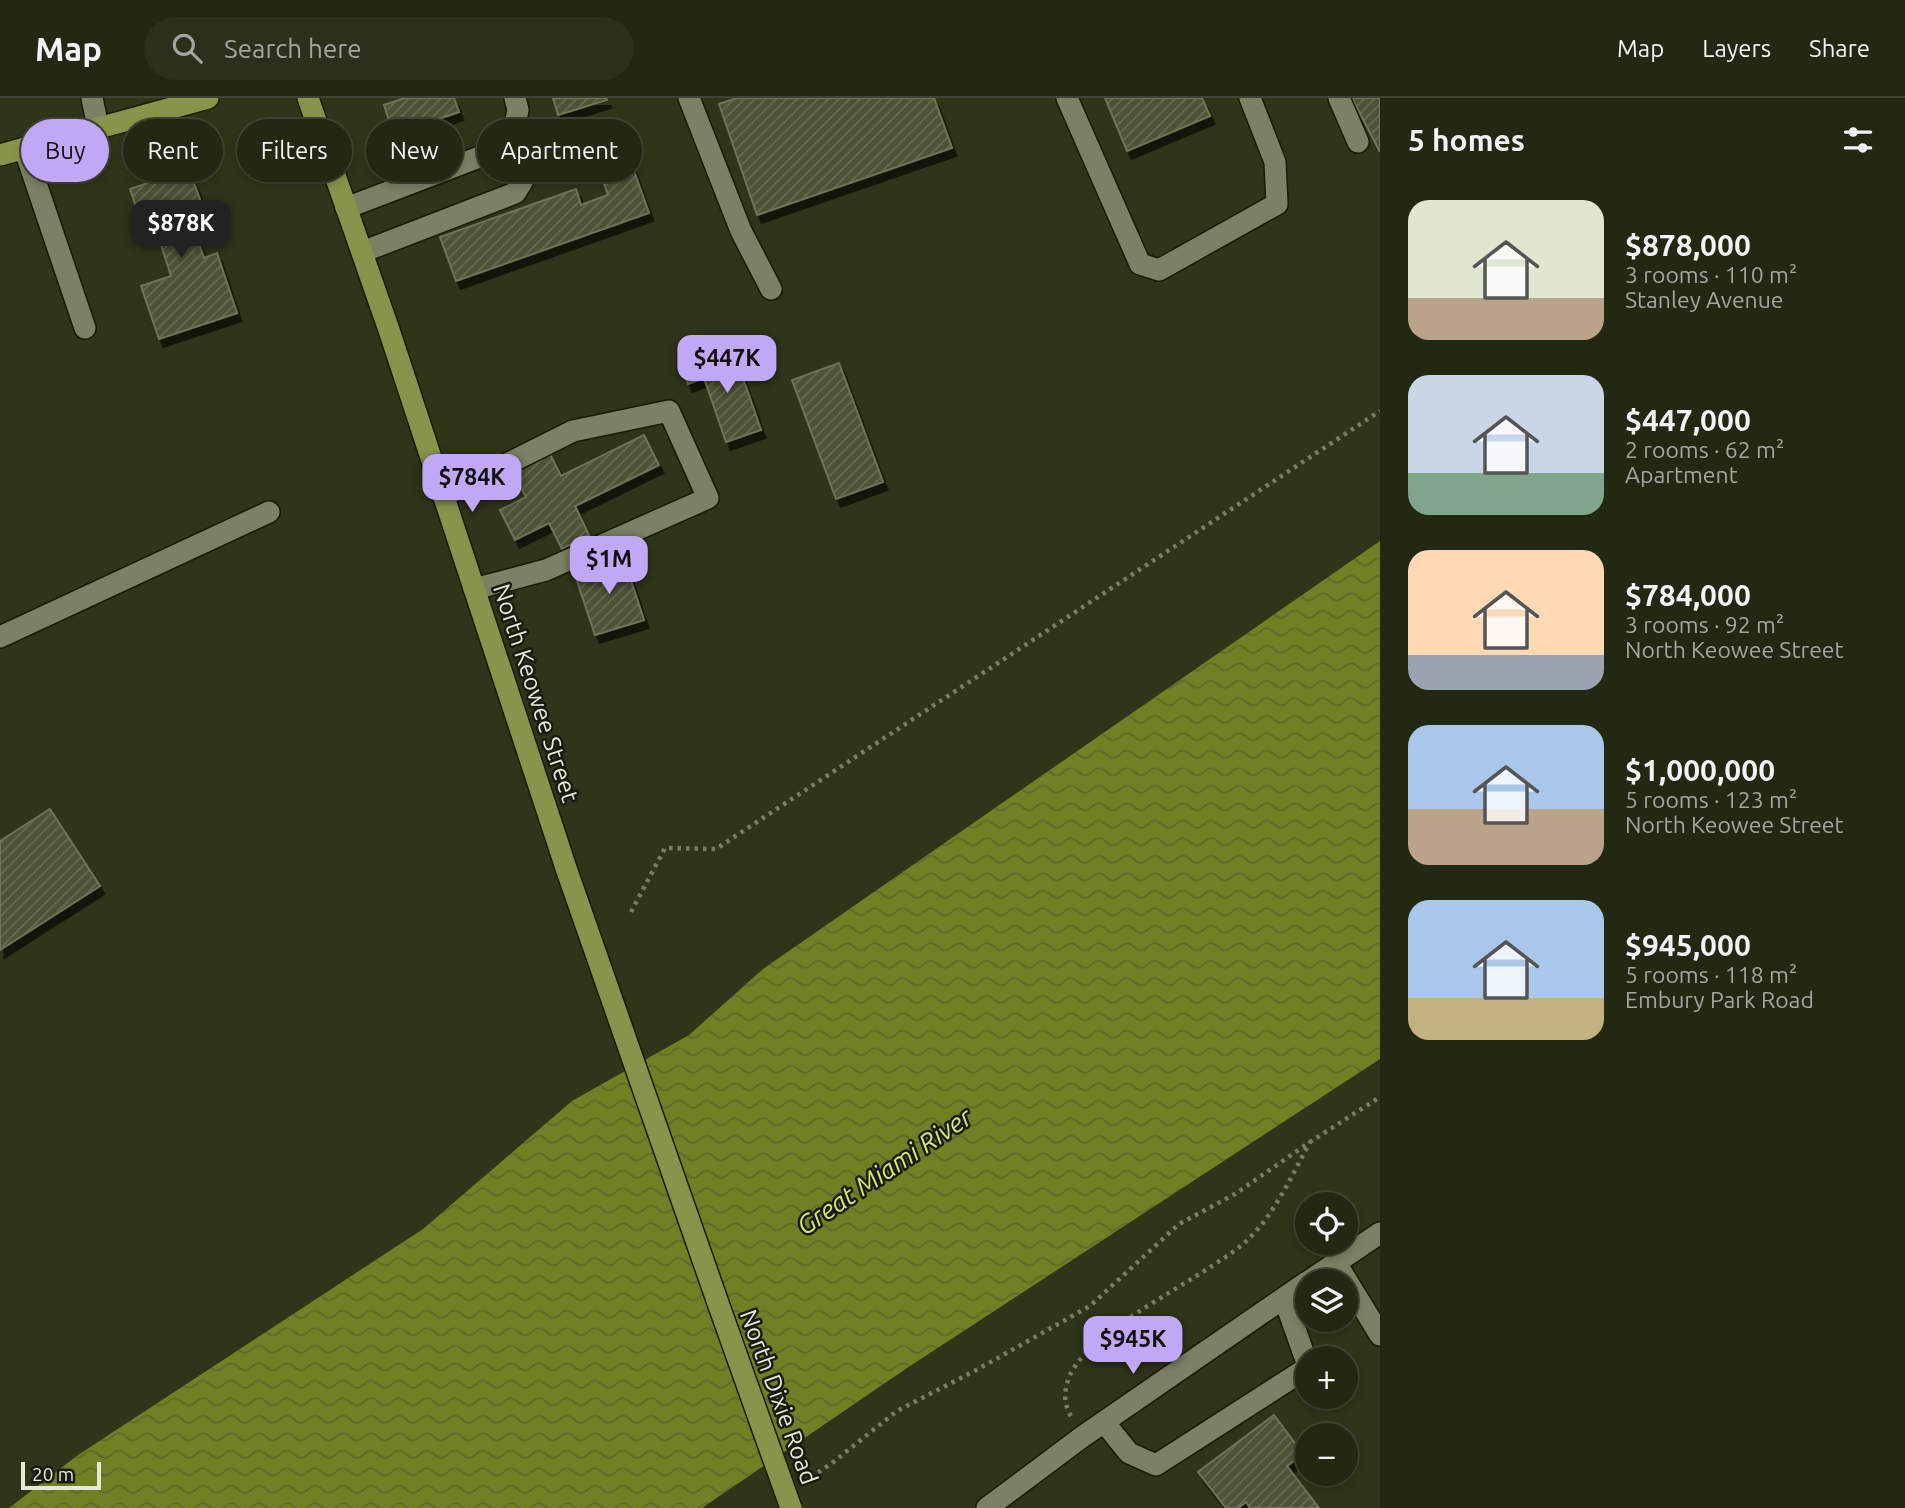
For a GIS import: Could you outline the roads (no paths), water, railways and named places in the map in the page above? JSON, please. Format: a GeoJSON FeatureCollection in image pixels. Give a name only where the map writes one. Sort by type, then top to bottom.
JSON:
{"type":"FeatureCollection","features":[{"type":"Feature","properties":{"kind":"main road"},"geometry":{"type":"LineString","coordinates":[[109,124],[208,98]]}},
{"type":"Feature","properties":{"kind":"main road","name":"North Keowee Street"},"geometry":{"type":"LineString","coordinates":[[308,98],[593,945],[718,1303]]}},
{"type":"Feature","properties":{"kind":"main road"},"geometry":{"type":"LineString","coordinates":[[0,155],[21,149]]}},
{"type":"Feature","properties":{"kind":"main road","name":"North Dixie Road"},"geometry":{"type":"LineString","coordinates":[[718,1303],[791,1508]]}},
{"type":"Feature","properties":{"kind":"street"},"geometry":{"type":"LineString","coordinates":[[92,98],[96,119]]}},
{"type":"Feature","properties":{"kind":"street"},"geometry":{"type":"LineString","coordinates":[[515,98],[518,110],[516,119]]}},
{"type":"Feature","properties":{"kind":"street"},"geometry":{"type":"LineString","coordinates":[[689,98],[741,230],[771,289]]}},
{"type":"Feature","properties":{"kind":"street"},"geometry":{"type":"LineString","coordinates":[[1067,98],[1140,264],[1159,270],[1277,204],[1275,162],[1250,98]]}},
{"type":"Feature","properties":{"kind":"street"},"geometry":{"type":"LineString","coordinates":[[1339,98],[1358,142]]}},
{"type":"Feature","properties":{"kind":"street"},"geometry":{"type":"LineString","coordinates":[[346,208],[477,158]]}},
{"type":"Feature","properties":{"kind":"street"},"geometry":{"type":"LineString","coordinates":[[36,182],[85,328]]}},
{"type":"Feature","properties":{"kind":"street"},"geometry":{"type":"LineString","coordinates":[[362,253],[515,193],[522,182]]}},
{"type":"Feature","properties":{"kind":"street"},"geometry":{"type":"LineString","coordinates":[[443,496],[573,430],[669,411],[708,498],[546,570],[474,589]]}},
{"type":"Feature","properties":{"kind":"street"},"geometry":{"type":"LineString","coordinates":[[0,637],[269,512]]}},
{"type":"Feature","properties":{"kind":"street"},"geometry":{"type":"LineString","coordinates":[[1326,1269],[1380,1233]]}},
{"type":"Feature","properties":{"kind":"street"},"geometry":{"type":"LineString","coordinates":[[1335,1263],[1380,1335]]}},
{"type":"Feature","properties":{"kind":"street"},"geometry":{"type":"LineString","coordinates":[[987,1508],[1082,1437],[1295,1291]]}},
{"type":"Feature","properties":{"kind":"street"},"geometry":{"type":"LineString","coordinates":[[1284,1298],[1300,1346]]}},
{"type":"Feature","properties":{"kind":"street"},"geometry":{"type":"LineString","coordinates":[[1104,1422],[1129,1453],[1156,1465],[1295,1374]]}},
{"type":"Feature","properties":{"kind":"water","name":"Great Miami River"},"geometry":{"type":"Polygon","coordinates":[[[1380,541],[1380,1059],[907,1368],[702,1508],[9,1508],[78,1455],[423,1229],[572,1101],[689,1035],[763,969],[1380,541]]]}}]}
